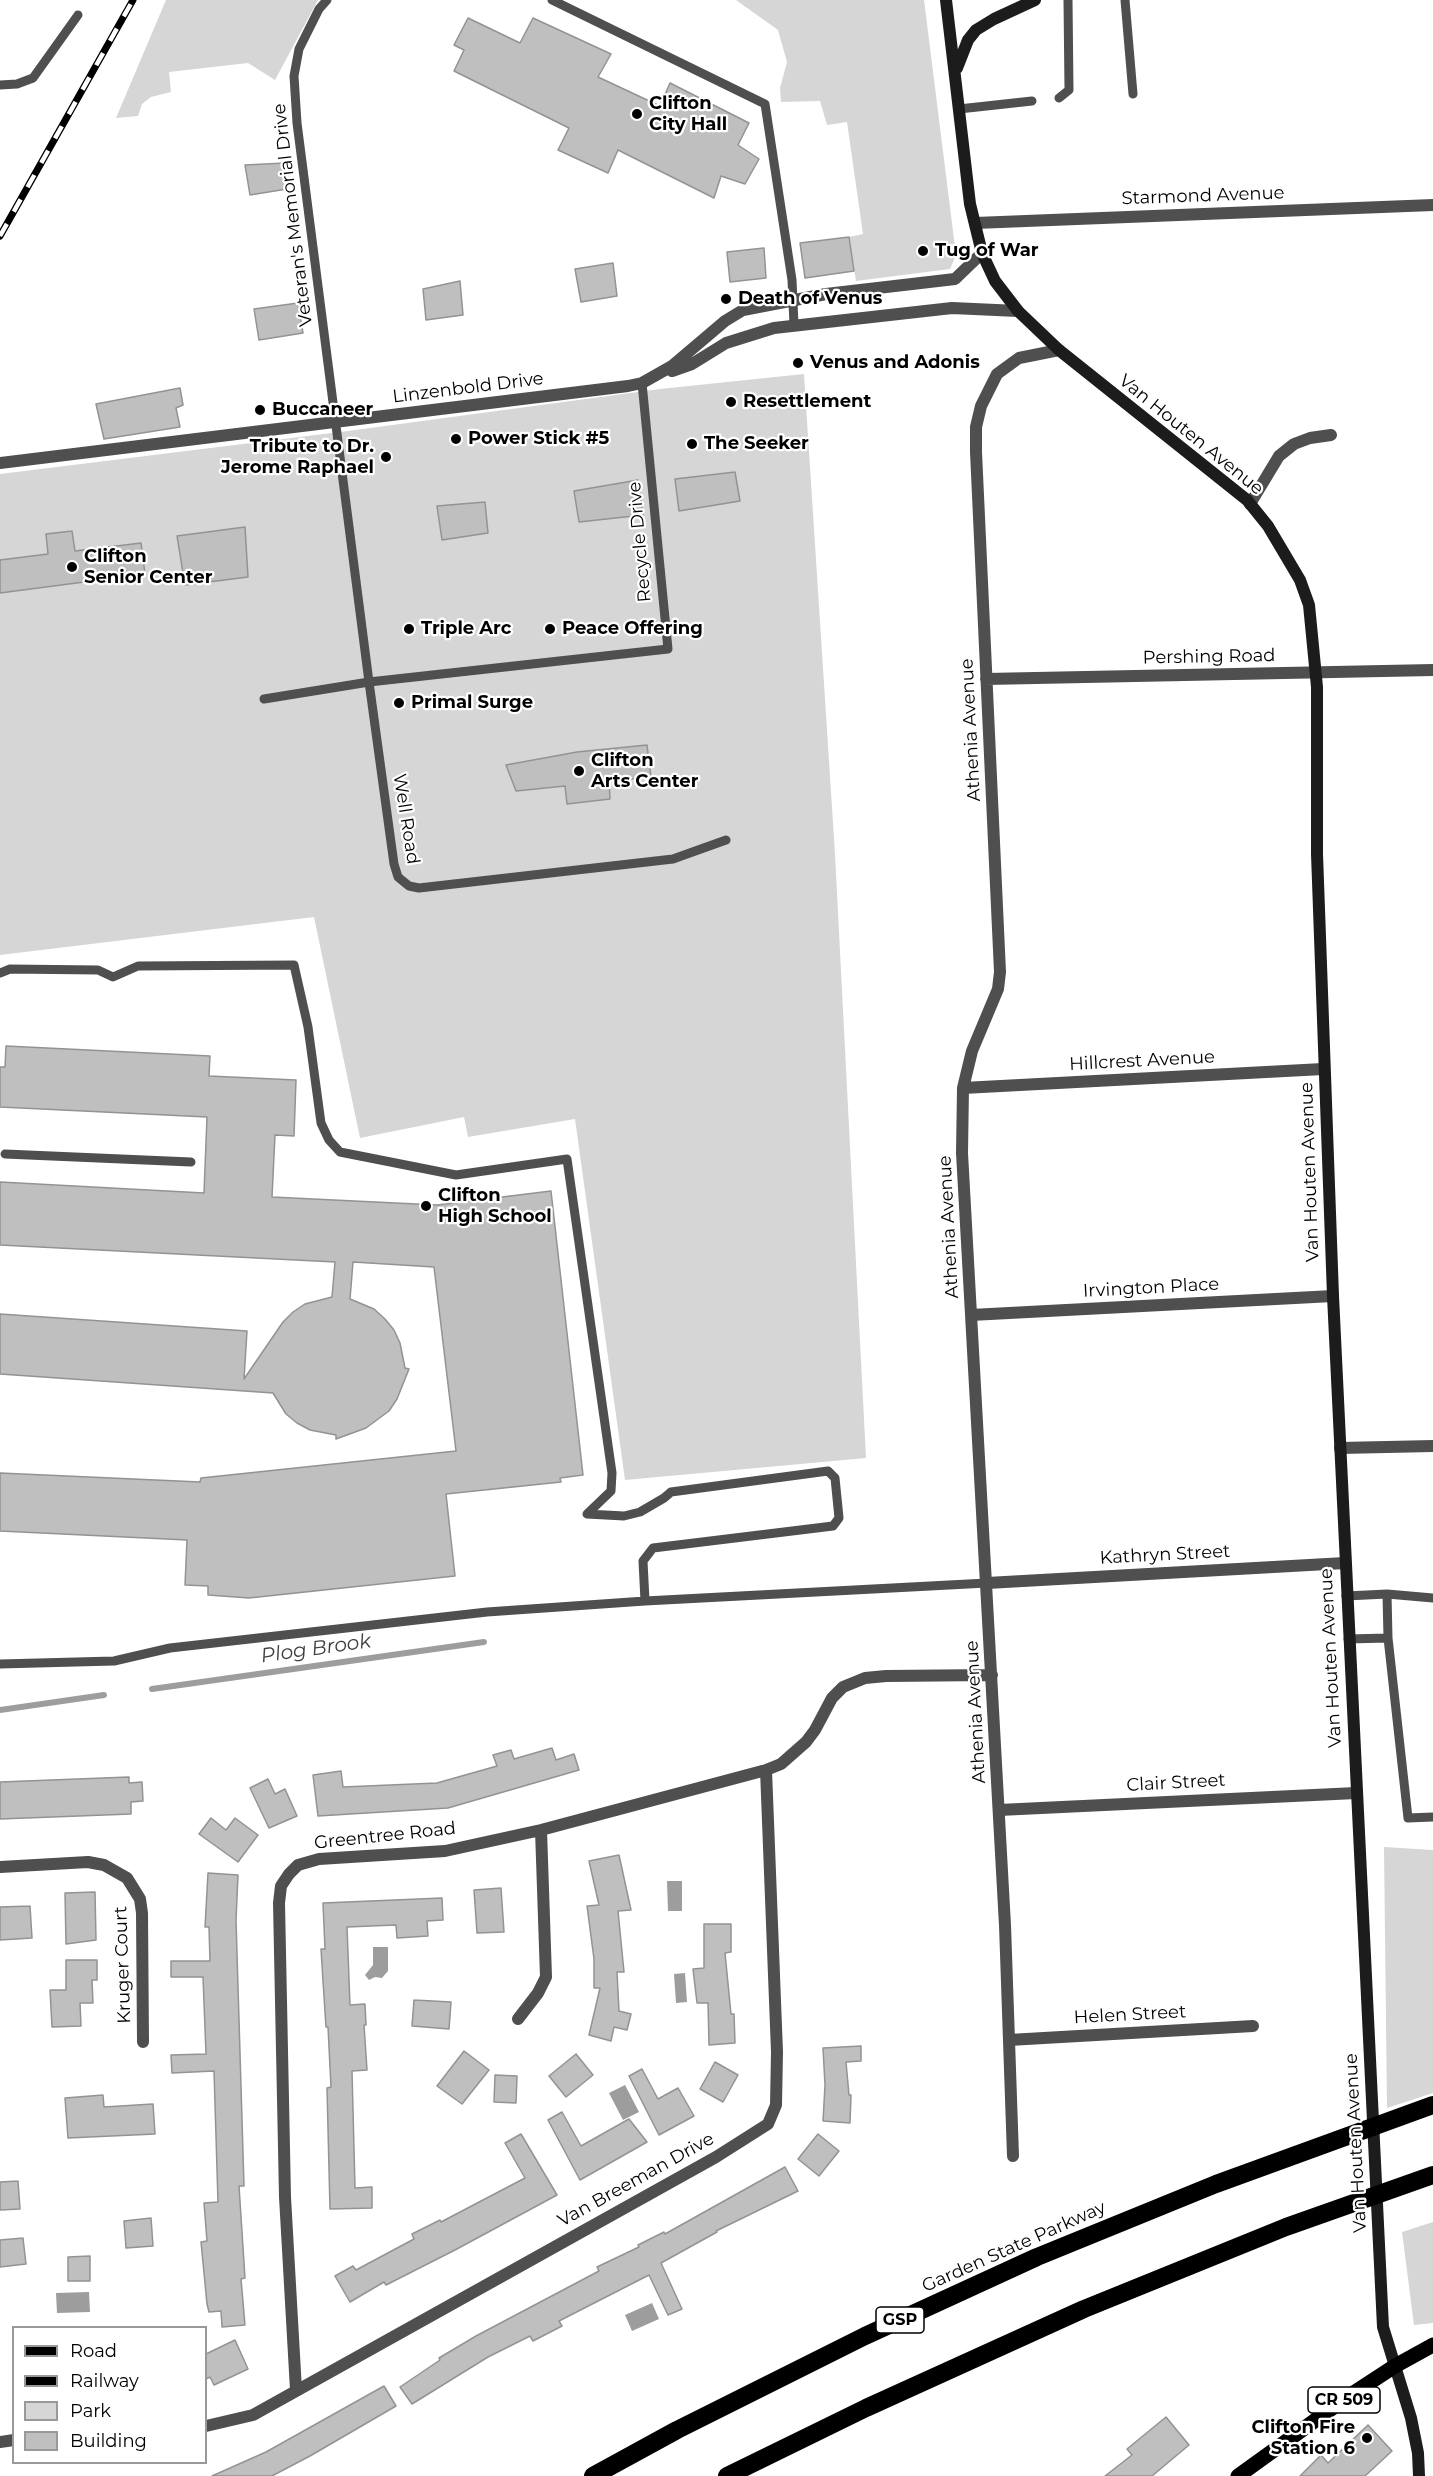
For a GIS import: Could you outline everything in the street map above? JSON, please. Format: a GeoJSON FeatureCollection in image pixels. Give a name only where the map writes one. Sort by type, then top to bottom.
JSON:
{"type":"FeatureCollection","features":[{"type":"Feature","properties":{"kind":"highway","name":"Garden State Parkway"},"geometry":{"type":"LineString","coordinates":[[593,2476],[677,2430],[865,2336],[1037,2257],[1216,2184],[1433,2105]]}},
{"type":"Feature","properties":{"kind":"highway"},"geometry":{"type":"LineString","coordinates":[[727,2476],[866,2408],[1084,2309],[1286,2228],[1433,2175]]}},
{"type":"Feature","properties":{"kind":"main road","name":"Van Houten Avenue"},"geometry":{"type":"LineString","coordinates":[[946,0],[970,204],[982,253],[995,281],[1018,311],[1059,350],[1250,504],[1268,526],[1300,580],[1309,605],[1316,674],[1317,854],[1323,1070],[1348,1639],[1383,2327],[1411,2418],[1419,2476]]}},
{"type":"Feature","properties":{"kind":"main road"},"geometry":{"type":"LineString","coordinates":[[955,72],[964,46],[976,30],[1035,0]]}},
{"type":"Feature","properties":{"kind":"main road","name":"CR 509"},"geometry":{"type":"LineString","coordinates":[[1238,2476],[1349,2396],[1433,2345]]}},
{"type":"Feature","properties":{"kind":"street","name":"Starmond Avenue"},"geometry":{"type":"LineString","coordinates":[[975,223],[1433,205]]}},
{"type":"Feature","properties":{"kind":"street","name":"Linzenbold Drive"},"geometry":{"type":"LineString","coordinates":[[648,380],[672,366],[725,321],[743,310],[826,294],[955,279],[982,253]]}},
{"type":"Feature","properties":{"kind":"street","name":"Linzenbold Drive"},"geometry":{"type":"LineString","coordinates":[[0,463],[336,428],[611,389],[648,380],[692,364],[726,343],[745,336],[794,325],[952,308],[1018,311]]}},
{"type":"Feature","properties":{"kind":"street","name":"Athenia Avenue"},"geometry":{"type":"LineString","coordinates":[[1013,2156],[999,1810],[962,1153],[963,1088],[972,1051],[998,989],[1000,972],[976,427],[981,406],[997,374],[1019,358],[1059,350]]}},
{"type":"Feature","properties":{"kind":"street"},"geometry":{"type":"LineString","coordinates":[[1250,504],[1279,456],[1294,444],[1310,438],[1331,435]]}},
{"type":"Feature","properties":{"kind":"street","name":"Pershing Road"},"geometry":{"type":"LineString","coordinates":[[986,679],[1433,670]]}},
{"type":"Feature","properties":{"kind":"street","name":"Hillcrest Avenue"},"geometry":{"type":"LineString","coordinates":[[963,1088],[1323,1070]]}},
{"type":"Feature","properties":{"kind":"street","name":"Irvington Place"},"geometry":{"type":"LineString","coordinates":[[972,1316],[1333,1296]]}},
{"type":"Feature","properties":{"kind":"street"},"geometry":{"type":"LineString","coordinates":[[1340,1448],[1433,1446]]}},
{"type":"Feature","properties":{"kind":"street","name":"Kathryn Street"},"geometry":{"type":"LineString","coordinates":[[987,1583],[1345,1563]]}},
{"type":"Feature","properties":{"kind":"street","name":"Greentree Road"},"geometry":{"type":"LineString","coordinates":[[296,2390],[285,2197],[279,1903],[281,1886],[298,1865],[319,1859],[445,1851],[541,1830],[766,1770],[781,1764],[806,1742],[832,1698],[843,1687],[866,1678],[886,1676],[992,1675]]}},
{"type":"Feature","properties":{"kind":"street","name":"Van Breeman Drive"},"geometry":{"type":"LineString","coordinates":[[207,2426],[253,2415],[716,2157],[768,2124],[776,2105],[777,2052],[766,1770]]}},
{"type":"Feature","properties":{"kind":"street","name":"Clair Street"},"geometry":{"type":"LineString","coordinates":[[999,1810],[1356,1792]]}},
{"type":"Feature","properties":{"kind":"street"},"geometry":{"type":"LineString","coordinates":[[518,2019],[538,1993],[546,1977],[541,1830]]}},
{"type":"Feature","properties":{"kind":"street","name":"Kruger Court"},"geometry":{"type":"LineString","coordinates":[[0,1867],[88,1862],[104,1865],[127,1878],[140,1899],[142,1913],[143,2042]]}},
{"type":"Feature","properties":{"kind":"street","name":"Helen Street"},"geometry":{"type":"LineString","coordinates":[[1009,2040],[1253,2026]]}},
{"type":"Feature","properties":{"kind":"lane","name":"Veteran's Memorial Drive"},"geometry":{"type":"LineString","coordinates":[[327,0],[319,9],[299,49],[294,76],[297,123],[336,428]]}},
{"type":"Feature","properties":{"kind":"lane"},"geometry":{"type":"LineString","coordinates":[[552,0],[765,104],[790,270],[794,325]]}},
{"type":"Feature","properties":{"kind":"lane"},"geometry":{"type":"LineString","coordinates":[[1059,98],[1069,90],[1068,0]]}},
{"type":"Feature","properties":{"kind":"lane"},"geometry":{"type":"LineString","coordinates":[[1125,0],[1133,94]]}},
{"type":"Feature","properties":{"kind":"lane"},"geometry":{"type":"LineString","coordinates":[[0,85],[17,84],[33,78],[78,15]]}},
{"type":"Feature","properties":{"kind":"lane"},"geometry":{"type":"LineString","coordinates":[[959,109],[1032,101]]}},
{"type":"Feature","properties":{"kind":"lane","name":"Recycle Drive"},"geometry":{"type":"LineString","coordinates":[[369,682],[668,649],[648,380]]}},
{"type":"Feature","properties":{"kind":"lane","name":"Well Road"},"geometry":{"type":"LineString","coordinates":[[336,428],[394,864],[398,877],[409,886],[419,888],[673,859],[726,840]]}},
{"type":"Feature","properties":{"kind":"lane"},"geometry":{"type":"LineString","coordinates":[[264,699],[369,682]]}},
{"type":"Feature","properties":{"kind":"lane"},"geometry":{"type":"LineString","coordinates":[[0,973],[10,969],[98,970],[113,977],[138,966],[294,965],[308,1027],[321,1123],[329,1140],[340,1152],[456,1175],[567,1159],[612,1473],[611,1491],[587,1514],[624,1515],[640,1512],[671,1492],[828,1471],[836,1478],[839,1518],[833,1526],[653,1548],[644,1561],[645,1601]]}},
{"type":"Feature","properties":{"kind":"lane"},"geometry":{"type":"LineString","coordinates":[[4,1154],[191,1162]]}},
{"type":"Feature","properties":{"kind":"lane"},"geometry":{"type":"LineString","coordinates":[[0,1664],[114,1661],[170,1648],[452,1616],[645,1601],[987,1583]]}},
{"type":"Feature","properties":{"kind":"lane"},"geometry":{"type":"LineString","coordinates":[[1387,1594],[1388,1638],[1408,1818],[1433,1817]]}},
{"type":"Feature","properties":{"kind":"lane"},"geometry":{"type":"LineString","coordinates":[[1346,1596],[1387,1594],[1433,1598]]}},
{"type":"Feature","properties":{"kind":"lane"},"geometry":{"type":"LineString","coordinates":[[1348,1639],[1388,1638]]}},
{"type":"Feature","properties":{"kind":"green space"},"geometry":{"type":"Polygon","coordinates":[[[166,0],[318,0],[275,80],[248,63],[169,72],[171,92],[151,97],[142,104],[138,116],[116,118],[166,0]]]}},
{"type":"Feature","properties":{"kind":"green space"},"geometry":{"type":"Polygon","coordinates":[[[736,0],[924,0],[956,255],[950,269],[856,281],[849,237],[863,234],[847,122],[827,125],[820,101],[781,102],[780,88],[787,62],[778,30],[736,0]]]}},
{"type":"Feature","properties":{"kind":"green space"},"geometry":{"type":"Polygon","coordinates":[[[804,374],[835,854],[866,1458],[625,1480],[575,1119],[468,1137],[464,1117],[360,1138],[314,917],[0,955],[0,474],[348,431],[660,389],[804,374]]]}},
{"type":"Feature","properties":{"kind":"green space"},"geometry":{"type":"Polygon","coordinates":[[[1384,1847],[1433,1850],[1433,2093],[1387,2108],[1384,1847]]]}},
{"type":"Feature","properties":{"kind":"green space"},"geometry":{"type":"Polygon","coordinates":[[[1433,2222],[1433,2323],[1414,2325],[1402,2232],[1433,2222]]]}},
{"type":"Feature","properties":{"kind":"shaded area"},"geometry":{"type":"Polygon","coordinates":[[[667,1881],[682,1881],[682,1911],[668,1911],[667,1881]]]}},
{"type":"Feature","properties":{"kind":"shaded area"},"geometry":{"type":"Polygon","coordinates":[[[373,1947],[388,1947],[388,1971],[382,1978],[375,1977],[369,1980],[365,1975],[373,1965],[373,1947]]]}},
{"type":"Feature","properties":{"kind":"shaded area"},"geometry":{"type":"Polygon","coordinates":[[[685,1973],[687,2002],[676,2003],[674,1974],[685,1973]]]}},
{"type":"Feature","properties":{"kind":"shaded area"},"geometry":{"type":"Polygon","coordinates":[[[625,2085],[639,2112],[623,2120],[609,2093],[625,2085]]]}},
{"type":"Feature","properties":{"kind":"shaded area"},"geometry":{"type":"Polygon","coordinates":[[[89,2292],[90,2312],[57,2313],[56,2293],[89,2292]]]}},
{"type":"Feature","properties":{"kind":"shaded area"},"geometry":{"type":"Polygon","coordinates":[[[652,2303],[659,2319],[632,2331],[625,2315],[652,2303]]]}},
{"type":"Feature","properties":{"kind":"building","name":"Clifton City Hall"},"geometry":{"type":"Polygon","coordinates":[[[468,18],[520,43],[533,18],[611,54],[598,77],[660,106],[670,83],[749,123],[738,145],[759,159],[745,184],[721,176],[714,198],[618,150],[608,173],[558,150],[569,128],[454,71],[464,50],[454,45],[468,18]]]}},
{"type":"Feature","properties":{"kind":"building"},"geometry":{"type":"Polygon","coordinates":[[[285,163],[287,189],[250,195],[245,165],[285,163]]]}},
{"type":"Feature","properties":{"kind":"building"},"geometry":{"type":"Polygon","coordinates":[[[849,237],[854,271],[805,278],[800,243],[849,237]]]}},
{"type":"Feature","properties":{"kind":"building"},"geometry":{"type":"Polygon","coordinates":[[[764,248],[766,278],[730,282],[727,252],[764,248]]]}},
{"type":"Feature","properties":{"kind":"building"},"geometry":{"type":"Polygon","coordinates":[[[613,263],[617,296],[581,302],[575,269],[613,263]]]}},
{"type":"Feature","properties":{"kind":"building"},"geometry":{"type":"Polygon","coordinates":[[[460,281],[463,315],[426,320],[423,289],[460,281]]]}},
{"type":"Feature","properties":{"kind":"building"},"geometry":{"type":"Polygon","coordinates":[[[298,303],[303,333],[259,340],[254,309],[298,303]]]}},
{"type":"Feature","properties":{"kind":"building"},"geometry":{"type":"Polygon","coordinates":[[[180,388],[183,405],[176,408],[180,427],[104,439],[96,404],[180,388]]]}},
{"type":"Feature","properties":{"kind":"building"},"geometry":{"type":"Polygon","coordinates":[[[735,472],[740,501],[679,511],[675,479],[735,472]]]}},
{"type":"Feature","properties":{"kind":"building"},"geometry":{"type":"Polygon","coordinates":[[[638,480],[643,515],[579,522],[574,491],[638,480]]]}},
{"type":"Feature","properties":{"kind":"building"},"geometry":{"type":"Polygon","coordinates":[[[485,502],[488,533],[442,540],[437,506],[485,502]]]}},
{"type":"Feature","properties":{"kind":"building"},"geometry":{"type":"Polygon","coordinates":[[[245,527],[248,577],[185,585],[177,536],[245,527]]]}},
{"type":"Feature","properties":{"kind":"building","name":"Clifton Senior Center"},"geometry":{"type":"Polygon","coordinates":[[[72,531],[75,551],[141,543],[145,574],[0,593],[0,560],[48,554],[46,534],[72,531]]]}},
{"type":"Feature","properties":{"kind":"building","name":"Clifton Arts Center"},"geometry":{"type":"Polygon","coordinates":[[[647,745],[651,777],[609,781],[610,799],[567,804],[565,786],[516,791],[506,765],[577,752],[647,745]]]}},
{"type":"Feature","properties":{"kind":"building"},"geometry":{"type":"Polygon","coordinates":[[[6,1046],[210,1056],[209,1076],[296,1080],[294,1136],[275,1135],[272,1197],[437,1205],[551,1191],[583,1475],[560,1478],[561,1482],[446,1494],[455,1576],[249,1598],[208,1595],[208,1586],[185,1585],[187,1540],[0,1531],[0,1473],[200,1482],[201,1478],[456,1451],[434,1267],[353,1262],[350,1299],[374,1309],[385,1319],[394,1330],[400,1343],[405,1368],[409,1369],[397,1399],[389,1411],[366,1428],[336,1439],[336,1435],[310,1430],[297,1423],[286,1414],[273,1393],[0,1374],[0,1314],[247,1331],[244,1379],[283,1322],[293,1312],[305,1304],[332,1297],[335,1262],[0,1245],[0,1182],[204,1193],[207,1117],[0,1107],[0,1067],[5,1067],[6,1046]]]}},
{"type":"Feature","properties":{"kind":"building"},"geometry":{"type":"Polygon","coordinates":[[[552,1748],[556,1760],[574,1754],[579,1770],[448,1808],[318,1816],[313,1775],[341,1771],[343,1787],[437,1783],[497,1766],[493,1755],[511,1750],[514,1759],[552,1748]]]}},
{"type":"Feature","properties":{"kind":"building"},"geometry":{"type":"Polygon","coordinates":[[[129,1777],[129,1783],[142,1782],[143,1801],[131,1802],[131,1814],[0,1819],[0,1782],[129,1777]]]}},
{"type":"Feature","properties":{"kind":"building"},"geometry":{"type":"Polygon","coordinates":[[[268,1779],[275,1794],[285,1789],[297,1816],[269,1828],[250,1788],[268,1779]]]}},
{"type":"Feature","properties":{"kind":"building"},"geometry":{"type":"Polygon","coordinates":[[[211,1818],[226,1830],[235,1818],[258,1835],[238,1862],[199,1834],[211,1818]]]}},
{"type":"Feature","properties":{"kind":"building"},"geometry":{"type":"Polygon","coordinates":[[[619,1855],[631,1910],[618,1911],[624,1972],[617,1972],[619,2011],[631,2014],[627,2030],[614,2027],[611,2041],[589,2035],[600,1988],[594,1988],[594,1959],[587,1906],[599,1905],[589,1861],[619,1855]]]}},
{"type":"Feature","properties":{"kind":"building"},"geometry":{"type":"Polygon","coordinates":[[[208,1873],[238,1875],[236,1920],[244,2186],[239,2186],[245,2278],[241,2279],[245,2325],[222,2327],[221,2311],[209,2312],[207,2304],[201,2242],[207,2241],[204,2203],[218,2202],[214,2071],[172,2073],[171,2055],[206,2054],[203,1977],[171,1977],[171,1961],[210,1961],[209,1927],[205,1927],[208,1873]]]}},
{"type":"Feature","properties":{"kind":"building"},"geometry":{"type":"Polygon","coordinates":[[[501,1888],[504,1932],[477,1933],[474,1890],[501,1888]]]}},
{"type":"Feature","properties":{"kind":"building"},"geometry":{"type":"Polygon","coordinates":[[[95,1892],[96,1940],[66,1944],[65,1893],[95,1892]]]}},
{"type":"Feature","properties":{"kind":"building"},"geometry":{"type":"Polygon","coordinates":[[[442,1898],[443,1920],[427,1921],[428,1936],[397,1938],[396,1925],[347,1927],[350,2005],[365,2004],[366,2025],[364,2025],[367,2070],[352,2071],[355,2188],[372,2187],[372,2208],[330,2209],[327,2088],[331,2087],[321,1949],[325,1949],[323,1903],[442,1898]]]}},
{"type":"Feature","properties":{"kind":"building"},"geometry":{"type":"Polygon","coordinates":[[[30,1906],[32,1938],[0,1940],[0,1907],[30,1906]]]}},
{"type":"Feature","properties":{"kind":"building"},"geometry":{"type":"Polygon","coordinates":[[[704,1924],[731,1924],[731,1952],[725,1953],[731,2014],[734,2014],[735,2043],[709,2045],[708,2003],[697,2003],[693,1969],[704,1968],[704,1924]]]}},
{"type":"Feature","properties":{"kind":"building"},"geometry":{"type":"Polygon","coordinates":[[[66,1960],[97,1960],[97,1980],[92,1980],[93,2003],[80,2003],[81,2026],[52,2027],[50,1990],[66,1990],[66,1960]]]}},
{"type":"Feature","properties":{"kind":"building"},"geometry":{"type":"Polygon","coordinates":[[[414,2000],[451,2002],[449,2029],[412,2026],[414,2000]]]}},
{"type":"Feature","properties":{"kind":"building"},"geometry":{"type":"Polygon","coordinates":[[[861,2046],[861,2061],[846,2062],[849,2095],[851,2095],[850,2123],[823,2121],[825,2085],[823,2048],[861,2046]]]}},
{"type":"Feature","properties":{"kind":"building"},"geometry":{"type":"Polygon","coordinates":[[[464,2051],[489,2070],[462,2104],[437,2086],[464,2051]]]}},
{"type":"Feature","properties":{"kind":"building"},"geometry":{"type":"Polygon","coordinates":[[[576,2054],[593,2075],[566,2097],[549,2076],[576,2054]]]}},
{"type":"Feature","properties":{"kind":"building"},"geometry":{"type":"Polygon","coordinates":[[[715,2062],[738,2075],[723,2102],[700,2089],[715,2062]]]}},
{"type":"Feature","properties":{"kind":"building"},"geometry":{"type":"Polygon","coordinates":[[[642,2069],[658,2099],[678,2088],[694,2116],[659,2135],[629,2076],[642,2069]]]}},
{"type":"Feature","properties":{"kind":"building"},"geometry":{"type":"Polygon","coordinates":[[[495,2075],[517,2076],[516,2103],[494,2102],[495,2075]]]}},
{"type":"Feature","properties":{"kind":"building"},"geometry":{"type":"Polygon","coordinates":[[[103,2095],[104,2107],[153,2104],[155,2134],[68,2138],[65,2098],[103,2095]]]}},
{"type":"Feature","properties":{"kind":"building"},"geometry":{"type":"Polygon","coordinates":[[[562,2112],[581,2146],[629,2119],[647,2142],[580,2180],[548,2120],[562,2112]]]}},
{"type":"Feature","properties":{"kind":"building"},"geometry":{"type":"Polygon","coordinates":[[[521,2134],[557,2195],[386,2285],[384,2282],[350,2302],[335,2276],[353,2266],[356,2270],[414,2239],[412,2234],[440,2220],[441,2222],[525,2178],[505,2143],[521,2134]]]}},
{"type":"Feature","properties":{"kind":"building"},"geometry":{"type":"Polygon","coordinates":[[[818,2134],[839,2151],[819,2176],[798,2159],[818,2134]]]}},
{"type":"Feature","properties":{"kind":"building"},"geometry":{"type":"Polygon","coordinates":[[[785,2167],[798,2191],[716,2231],[661,2263],[682,2309],[668,2315],[649,2275],[559,2321],[562,2326],[533,2341],[530,2336],[488,2357],[412,2404],[400,2387],[440,2360],[439,2358],[476,2336],[599,2271],[597,2267],[664,2232],[665,2234],[785,2167]]]}},
{"type":"Feature","properties":{"kind":"building"},"geometry":{"type":"Polygon","coordinates":[[[18,2181],[20,2209],[0,2210],[0,2182],[18,2181]]]}},
{"type":"Feature","properties":{"kind":"building"},"geometry":{"type":"Polygon","coordinates":[[[151,2218],[153,2246],[126,2248],[124,2221],[151,2218]]]}},
{"type":"Feature","properties":{"kind":"building"},"geometry":{"type":"Polygon","coordinates":[[[23,2238],[26,2264],[0,2267],[0,2240],[23,2238]]]}},
{"type":"Feature","properties":{"kind":"building"},"geometry":{"type":"Polygon","coordinates":[[[90,2256],[90,2281],[68,2281],[68,2257],[90,2256]]]}},
{"type":"Feature","properties":{"kind":"building"},"geometry":{"type":"Polygon","coordinates":[[[235,2340],[248,2369],[214,2385],[210,2377],[207,2378],[207,2354],[235,2340]]]}},
{"type":"Feature","properties":{"kind":"building"},"geometry":{"type":"Polygon","coordinates":[[[384,2386],[396,2406],[272,2476],[212,2476],[266,2452],[384,2386]]]}},
{"type":"Feature","properties":{"kind":"building"},"geometry":{"type":"Polygon","coordinates":[[[1166,2417],[1189,2445],[1152,2476],[1105,2476],[1132,2455],[1127,2449],[1166,2417]]]}},
{"type":"Feature","properties":{"kind":"building","name":"Clifton Fire Station 6"},"geometry":{"type":"Polygon","coordinates":[[[1368,2425],[1392,2451],[1365,2476],[1300,2476],[1321,2455],[1328,2463],[1368,2425]]]}},
{"type":"Feature","properties":{"kind":"waterway","name":"Plog Brook"},"geometry":{"type":"LineString","coordinates":[[152,1689],[484,1642]]}},
{"type":"Feature","properties":{"kind":"waterway","name":"Plog Brook"},"geometry":{"type":"LineString","coordinates":[[0,1710],[104,1695]]}},
{"type":"Feature","properties":{"kind":"railway"},"geometry":{"type":"LineString","coordinates":[[0,236],[133,0]]}},
{"type":"Feature","properties":{"kind":"place","name":"Clifton City Hall"},"geometry":{"type":"Point","coordinates":[637,114]}},
{"type":"Feature","properties":{"kind":"place","name":"Tug of War"},"geometry":{"type":"Point","coordinates":[923,251]}},
{"type":"Feature","properties":{"kind":"place","name":"Death of Venus"},"geometry":{"type":"Point","coordinates":[726,299]}},
{"type":"Feature","properties":{"kind":"place","name":"Venus and Adonis"},"geometry":{"type":"Point","coordinates":[798,363]}},
{"type":"Feature","properties":{"kind":"place","name":"Resettlement"},"geometry":{"type":"Point","coordinates":[731,402]}},
{"type":"Feature","properties":{"kind":"place","name":"Buccaneer"},"geometry":{"type":"Point","coordinates":[260,410]}},
{"type":"Feature","properties":{"kind":"place","name":"Power Stick #5"},"geometry":{"type":"Point","coordinates":[456,439]}},
{"type":"Feature","properties":{"kind":"place","name":"The Seeker"},"geometry":{"type":"Point","coordinates":[692,444]}},
{"type":"Feature","properties":{"kind":"place","name":"Tribute to Dr. Jerome Raphael"},"geometry":{"type":"Point","coordinates":[386,457]}},
{"type":"Feature","properties":{"kind":"place","name":"Clifton Senior Center"},"geometry":{"type":"Point","coordinates":[72,567]}},
{"type":"Feature","properties":{"kind":"place","name":"Triple Arc"},"geometry":{"type":"Point","coordinates":[409,629]}},
{"type":"Feature","properties":{"kind":"place","name":"Peace Offering"},"geometry":{"type":"Point","coordinates":[550,629]}},
{"type":"Feature","properties":{"kind":"place","name":"Primal Surge"},"geometry":{"type":"Point","coordinates":[399,703]}},
{"type":"Feature","properties":{"kind":"place","name":"Clifton Arts Center"},"geometry":{"type":"Point","coordinates":[579,771]}},
{"type":"Feature","properties":{"kind":"place","name":"Clifton High School"},"geometry":{"type":"Point","coordinates":[426,1206]}},
{"type":"Feature","properties":{"kind":"place","name":"Clifton Fire Station 6"},"geometry":{"type":"Point","coordinates":[1367,2438]}}]}
